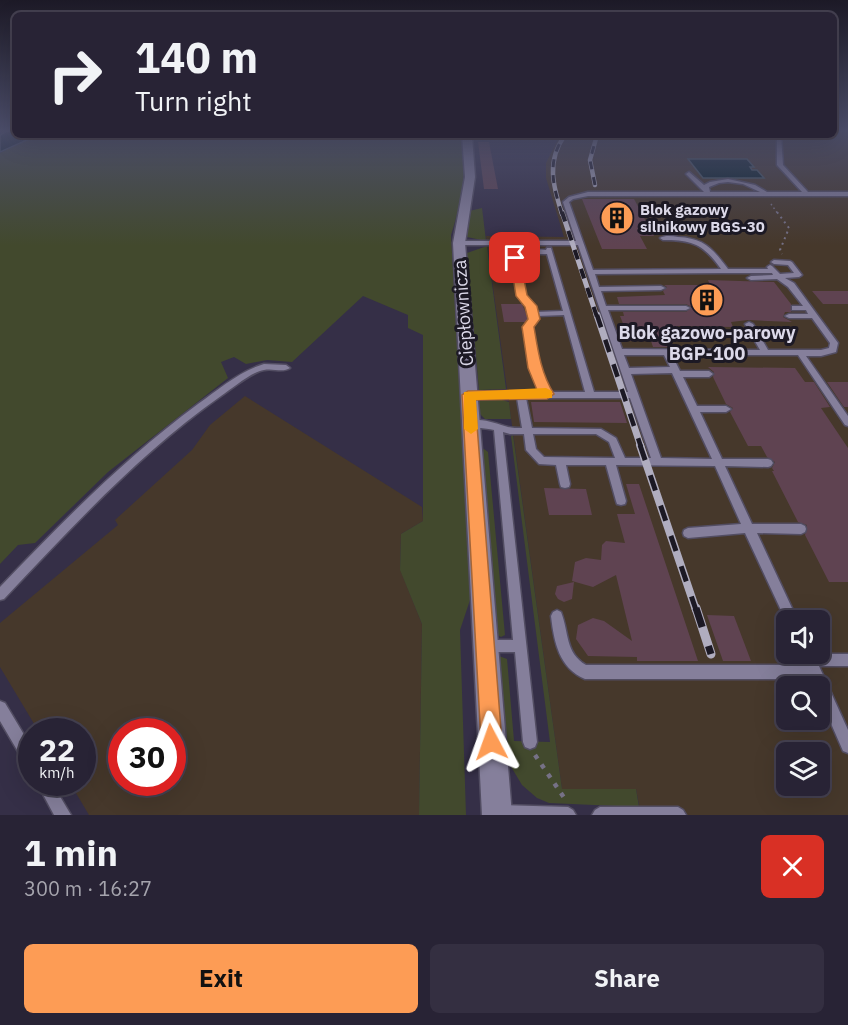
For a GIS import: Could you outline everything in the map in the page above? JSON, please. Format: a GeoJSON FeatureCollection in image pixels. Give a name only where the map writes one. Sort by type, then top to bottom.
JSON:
{"type":"FeatureCollection","features":[{"type":"Feature","properties":{"kind":"street","name":"Ciepłownicza"},"geometry":{"type":"LineString","coordinates":[[469,169],[459,243],[484,646],[497,814]]}},
{"type":"Feature","properties":{"kind":"lane"},"geometry":{"type":"LineString","coordinates":[[784,169],[806,193]]}},
{"type":"Feature","properties":{"kind":"lane"},"geometry":{"type":"LineString","coordinates":[[689,174],[706,191]]}},
{"type":"Feature","properties":{"kind":"lane"},"geometry":{"type":"LineString","coordinates":[[706,191],[709,183],[714,181],[741,182],[764,194]]}},
{"type":"Feature","properties":{"kind":"lane"},"geometry":{"type":"LineString","coordinates":[[657,461],[566,202],[571,198],[588,194],[706,191],[848,194]]}},
{"type":"Feature","properties":{"kind":"lane"},"geometry":{"type":"LineString","coordinates":[[663,238],[693,239],[706,244],[726,272]]}},
{"type":"Feature","properties":{"kind":"lane"},"geometry":{"type":"LineString","coordinates":[[459,243],[579,243]]}},
{"type":"Feature","properties":{"kind":"lane"},"geometry":{"type":"LineString","coordinates":[[547,394],[539,382],[535,368],[528,327],[534,319],[531,306],[522,296],[515,258],[524,253],[549,250],[591,396]]}},
{"type":"Feature","properties":{"kind":"lane"},"geometry":{"type":"LineString","coordinates":[[590,272],[726,272],[749,275],[790,263],[799,275],[774,269]]}},
{"type":"Feature","properties":{"kind":"lane"},"geometry":{"type":"LineString","coordinates":[[619,352],[800,353],[834,350],[834,343],[814,316],[791,285],[774,269]]}},
{"type":"Feature","properties":{"kind":"lane"},"geometry":{"type":"LineString","coordinates":[[639,272],[646,288]]}},
{"type":"Feature","properties":{"kind":"lane"},"geometry":{"type":"LineString","coordinates":[[749,275],[756,285]]}},
{"type":"Feature","properties":{"kind":"lane"},"geometry":{"type":"LineString","coordinates":[[596,289],[661,288]]}},
{"type":"Feature","properties":{"kind":"lane"},"geometry":{"type":"LineString","coordinates":[[603,308],[686,308]]}},
{"type":"Feature","properties":{"kind":"lane"},"geometry":{"type":"LineString","coordinates":[[670,308],[675,316]]}},
{"type":"Feature","properties":{"kind":"lane"},"geometry":{"type":"LineString","coordinates":[[795,308],[808,308]]}},
{"type":"Feature","properties":{"kind":"lane"},"geometry":{"type":"LineString","coordinates":[[533,314],[567,313]]}},
{"type":"Feature","properties":{"kind":"lane"},"geometry":{"type":"LineString","coordinates":[[789,316],[814,316]]}},
{"type":"Feature","properties":{"kind":"lane"},"geometry":{"type":"LineString","coordinates":[[749,324],[766,353]]}},
{"type":"Feature","properties":{"kind":"lane"},"geometry":{"type":"LineString","coordinates":[[641,341],[646,352]]}},
{"type":"Feature","properties":{"kind":"lane"},"geometry":{"type":"LineString","coordinates":[[667,352],[787,610]]}},
{"type":"Feature","properties":{"kind":"lane"},"geometry":{"type":"LineString","coordinates":[[800,353],[848,423]]}},
{"type":"Feature","properties":{"kind":"lane"},"geometry":{"type":"LineString","coordinates":[[0,595],[106,488],[192,414],[253,371],[264,367],[286,368]]}},
{"type":"Feature","properties":{"kind":"lane"},"geometry":{"type":"LineString","coordinates":[[625,371],[709,374]]}},
{"type":"Feature","properties":{"kind":"lane"},"geometry":{"type":"LineString","coordinates":[[521,394],[527,431],[535,457],[546,462],[768,463]]}},
{"type":"Feature","properties":{"kind":"lane"},"geometry":{"type":"LineString","coordinates":[[468,395],[634,396]]}},
{"type":"Feature","properties":{"kind":"lane"},"geometry":{"type":"LineString","coordinates":[[694,409],[726,409]]}},
{"type":"Feature","properties":{"kind":"lane"},"geometry":{"type":"LineString","coordinates":[[471,424],[498,427],[510,431],[586,430],[604,433],[617,447],[615,461],[621,501]]}},
{"type":"Feature","properties":{"kind":"lane"},"geometry":{"type":"LineString","coordinates":[[498,427],[530,741]]}},
{"type":"Feature","properties":{"kind":"lane"},"geometry":{"type":"LineString","coordinates":[[560,462],[565,484]]}},
{"type":"Feature","properties":{"kind":"lane"},"geometry":{"type":"LineString","coordinates":[[688,533],[748,528],[801,529]]}},
{"type":"Feature","properties":{"kind":"lane"},"geometry":{"type":"LineString","coordinates":[[557,616],[565,653],[577,669],[585,672],[776,664]]}},
{"type":"Feature","properties":{"kind":"lane"},"geometry":{"type":"LineString","coordinates":[[484,646],[521,646]]}},
{"type":"Feature","properties":{"kind":"lane"},"geometry":{"type":"LineString","coordinates":[[830,661],[848,660]]}},
{"type":"Feature","properties":{"kind":"lane"},"geometry":{"type":"LineString","coordinates":[[811,664],[848,746]]}},
{"type":"Feature","properties":{"kind":"lane"},"geometry":{"type":"LineString","coordinates":[[0,708],[18,738]]}},
{"type":"Feature","properties":{"kind":"lane"},"geometry":{"type":"LineString","coordinates":[[52,796],[63,815]]}},
{"type":"Feature","properties":{"kind":"lane"},"geometry":{"type":"LineString","coordinates":[[497,814],[569,810]]}},
{"type":"Feature","properties":{"kind":"lane"},"geometry":{"type":"LineString","coordinates":[[600,815],[678,815]]}},
{"type":"Feature","properties":{"kind":"path"},"geometry":{"type":"LineString","coordinates":[[764,194],[789,228],[780,250],[790,263]]}},
{"type":"Feature","properties":{"kind":"path"},"geometry":{"type":"LineString","coordinates":[[530,741],[542,768],[569,810]]}},
{"type":"Feature","properties":{"kind":"shaded area"},"geometry":{"type":"Polygon","coordinates":[[[546,169],[848,169],[848,815],[641,815],[636,789],[562,789],[486,236],[564,237],[546,178],[546,169]]]}},
{"type":"Feature","properties":{"kind":"shaded area"},"geometry":{"type":"Polygon","coordinates":[[[245,396],[422,507],[423,521],[401,534],[400,569],[422,624],[419,815],[89,815],[78,796],[96,796],[96,718],[31,718],[0,667],[0,623],[118,525],[115,520],[192,450],[210,425],[245,396]]]}},
{"type":"Feature","properties":{"kind":"green space"},"geometry":{"type":"Polygon","coordinates":[[[0,169],[464,169],[463,186],[451,235],[471,597],[460,630],[466,815],[419,815],[422,624],[400,570],[401,534],[423,521],[423,335],[408,328],[408,315],[363,296],[292,362],[267,360],[246,364],[234,357],[221,362],[228,378],[108,472],[35,543],[18,545],[0,564],[0,169]]]}},
{"type":"Feature","properties":{"kind":"green space"},"geometry":{"type":"Polygon","coordinates":[[[482,208],[486,241],[467,237],[469,211],[482,208]]]}},
{"type":"Feature","properties":{"kind":"green space"},"geometry":{"type":"Polygon","coordinates":[[[487,246],[506,389],[479,390],[467,253],[487,246]]]}},
{"type":"Feature","properties":{"kind":"green space"},"geometry":{"type":"Polygon","coordinates":[[[478,401],[509,402],[511,419],[485,419],[479,413],[478,401]]]}},
{"type":"Feature","properties":{"kind":"green space"},"geometry":{"type":"Polygon","coordinates":[[[513,435],[562,789],[636,789],[639,807],[549,803],[537,798],[522,785],[507,760],[499,656],[507,659],[514,741],[550,742],[511,436],[513,435]]]}},
{"type":"Feature","properties":{"kind":"green space"},"geometry":{"type":"Polygon","coordinates":[[[484,449],[488,452],[505,635],[501,637],[496,634],[481,451],[484,449]]]}},
{"type":"Feature","properties":{"kind":"water"},"geometry":{"type":"Polygon","coordinates":[[[696,169],[751,169],[757,170],[764,178],[703,178],[696,169]]]}},
{"type":"Feature","properties":{"kind":"building"},"geometry":{"type":"Polygon","coordinates":[[[481,169],[494,169],[498,189],[484,189],[481,169]]]}},
{"type":"Feature","properties":{"kind":"building","name":"Blok gazowy silnikowy BGS-30"},"geometry":{"type":"Polygon","coordinates":[[[582,199],[634,199],[654,236],[640,236],[647,249],[602,249],[582,199]]]}},
{"type":"Feature","properties":{"kind":"building","name":"Blok gazowo-parowy BGP-100"},"geometry":{"type":"Polygon","coordinates":[[[708,280],[774,282],[791,304],[791,312],[785,312],[783,317],[792,322],[748,320],[731,322],[733,327],[677,326],[684,341],[666,341],[669,347],[653,347],[651,341],[630,341],[620,316],[624,316],[623,312],[686,312],[692,307],[686,304],[619,304],[617,297],[665,295],[663,291],[667,287],[664,285],[710,285],[708,280]]]}},
{"type":"Feature","properties":{"kind":"building"},"geometry":{"type":"Polygon","coordinates":[[[812,291],[848,291],[848,304],[823,304],[812,291]]]}},
{"type":"Feature","properties":{"kind":"building"},"geometry":{"type":"Polygon","coordinates":[[[501,304],[522,304],[528,318],[525,322],[504,322],[501,304]]]}},
{"type":"Feature","properties":{"kind":"building"},"geometry":{"type":"Polygon","coordinates":[[[708,367],[795,368],[805,382],[814,382],[830,407],[821,408],[848,448],[848,582],[829,582],[805,535],[807,525],[798,522],[772,471],[774,471],[772,468],[775,462],[767,457],[761,446],[748,446],[730,412],[733,408],[726,404],[713,377],[714,372],[708,367]]]}},
{"type":"Feature","properties":{"kind":"building"},"geometry":{"type":"Polygon","coordinates":[[[827,382],[848,382],[848,407],[844,407],[827,382]]]}},
{"type":"Feature","properties":{"kind":"building"},"geometry":{"type":"Polygon","coordinates":[[[531,402],[620,402],[627,423],[534,422],[531,402]]]}},
{"type":"Feature","properties":{"kind":"building"},"geometry":{"type":"Polygon","coordinates":[[[626,484],[639,484],[698,661],[637,661],[637,657],[588,656],[576,639],[578,625],[593,618],[604,621],[632,641],[616,575],[593,587],[572,581],[575,562],[586,558],[601,560],[602,545],[606,541],[625,543],[617,514],[635,514],[626,484]]]}},
{"type":"Feature","properties":{"kind":"building"},"geometry":{"type":"Polygon","coordinates":[[[544,488],[586,489],[592,515],[549,515],[544,488]]]}},
{"type":"Feature","properties":{"kind":"building"},"geometry":{"type":"Polygon","coordinates":[[[574,582],[572,599],[564,602],[558,599],[555,594],[557,586],[574,582]]]}},
{"type":"Feature","properties":{"kind":"building"},"geometry":{"type":"Polygon","coordinates":[[[707,615],[734,616],[751,661],[723,661],[707,615]]]}},
{"type":"Feature","properties":{"kind":"railway"},"geometry":{"type":"LineString","coordinates":[[553,169],[556,194],[562,214]]}},
{"type":"Feature","properties":{"kind":"railway"},"geometry":{"type":"LineString","coordinates":[[592,169],[595,185]]}},
{"type":"Feature","properties":{"kind":"railway"},"geometry":{"type":"LineString","coordinates":[[562,212],[597,317]]}},
{"type":"Feature","properties":{"kind":"railway"},"geometry":{"type":"LineString","coordinates":[[597,315],[641,447]]}},
{"type":"Feature","properties":{"kind":"railway"},"geometry":{"type":"LineString","coordinates":[[640,445],[696,610]]}},
{"type":"Feature","properties":{"kind":"railway"},"geometry":{"type":"LineString","coordinates":[[696,608],[711,654]]}},
{"type":"Feature","properties":{"kind":"slow traffic"},"geometry":{"type":"LineString","coordinates":[[471,429],[468,395],[546,393]]}},
{"type":"Feature","properties":{"kind":"place","name":"Blok gazowy silnikowy BGS-30"},"geometry":{"type":"Point","coordinates":[617,218]}},
{"type":"Feature","properties":{"kind":"place","name":"Blok gazowo-parowy BGP-100"},"geometry":{"type":"Point","coordinates":[707,300]}},
{"type":"Feature","properties":{"kind":"route"},"geometry":{"type":"LineString","coordinates":[[491,742],[468,395],[547,394],[539,382],[535,368],[528,327],[534,319],[531,306],[522,296],[515,258]]}}]}
